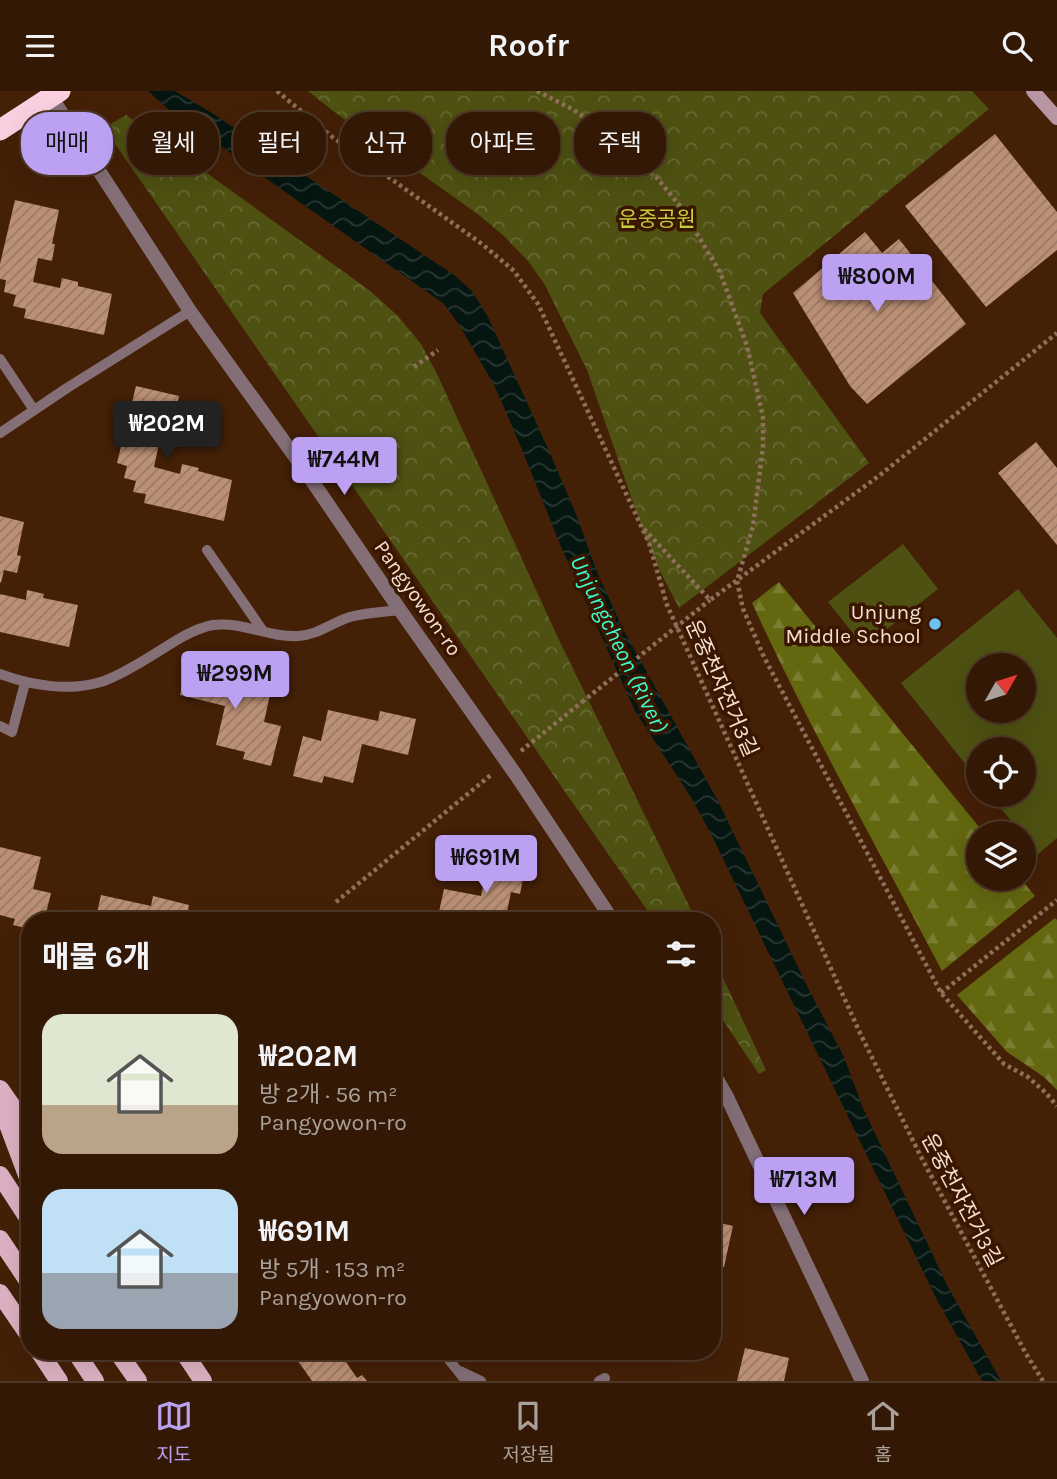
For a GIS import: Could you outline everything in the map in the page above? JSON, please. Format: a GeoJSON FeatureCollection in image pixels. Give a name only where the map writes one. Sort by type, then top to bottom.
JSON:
{"type":"FeatureCollection","features":[{"type":"Feature","properties":{"kind":"highway"},"geometry":{"type":"LineString","coordinates":[[0,130],[60,91]]}},
{"type":"Feature","properties":{"kind":"main road"},"geometry":{"type":"LineString","coordinates":[[1033,91],[1057,118]]}},
{"type":"Feature","properties":{"kind":"main road"},"geometry":{"type":"LineString","coordinates":[[0,1089],[21,1119]]}},
{"type":"Feature","properties":{"kind":"main road"},"geometry":{"type":"LineString","coordinates":[[0,1103],[21,1159]]}},
{"type":"Feature","properties":{"kind":"main road"},"geometry":{"type":"LineString","coordinates":[[0,1175],[21,1207]]}},
{"type":"Feature","properties":{"kind":"main road"},"geometry":{"type":"LineString","coordinates":[[0,1239],[21,1271]]}},
{"type":"Feature","properties":{"kind":"main road"},"geometry":{"type":"LineString","coordinates":[[0,1251],[21,1275]]}},
{"type":"Feature","properties":{"kind":"main road"},"geometry":{"type":"LineString","coordinates":[[0,1293],[21,1324]]}},
{"type":"Feature","properties":{"kind":"main road"},"geometry":{"type":"LineString","coordinates":[[45,1360],[59,1381]]}},
{"type":"Feature","properties":{"kind":"main road"},"geometry":{"type":"LineString","coordinates":[[81,1360],[95,1381]]}},
{"type":"Feature","properties":{"kind":"main road"},"geometry":{"type":"LineString","coordinates":[[123,1360],[138,1381]]}},
{"type":"Feature","properties":{"kind":"main road"},"geometry":{"type":"LineString","coordinates":[[189,1360],[204,1381]]}},
{"type":"Feature","properties":{"kind":"street","name":"Pangyowon-ro"},"geometry":{"type":"LineString","coordinates":[[47,91],[190,311],[306,472],[507,762],[607,912]]}},
{"type":"Feature","properties":{"kind":"street"},"geometry":{"type":"LineString","coordinates":[[721,1086],[862,1381]]}},
{"type":"Feature","properties":{"kind":"lane"},"geometry":{"type":"LineString","coordinates":[[0,433],[190,311]]}},
{"type":"Feature","properties":{"kind":"lane"},"geometry":{"type":"LineString","coordinates":[[0,359],[34,410]]}},
{"type":"Feature","properties":{"kind":"lane"},"geometry":{"type":"LineString","coordinates":[[208,550],[263,631]]}},
{"type":"Feature","properties":{"kind":"lane"},"geometry":{"type":"LineString","coordinates":[[0,674],[25,683],[52,686],[103,681],[197,630],[214,625],[231,625],[296,637],[315,633],[348,617],[400,610]]}},
{"type":"Feature","properties":{"kind":"lane"},"geometry":{"type":"LineString","coordinates":[[0,726],[12,731],[25,683]]}},
{"type":"Feature","properties":{"kind":"lane"},"geometry":{"type":"LineString","coordinates":[[449,1360],[466,1381]]}},
{"type":"Feature","properties":{"kind":"lane"},"geometry":{"type":"LineString","coordinates":[[457,1370],[481,1381]]}},
{"type":"Feature","properties":{"kind":"path","name":"운중천자전거3길"},"geometry":{"type":"LineString","coordinates":[[277,91],[331,136],[482,244],[514,271],[538,304],[649,543],[667,605],[860,1033],[926,1167],[1025,1352],[1044,1381]]}},
{"type":"Feature","properties":{"kind":"path"},"geometry":{"type":"LineString","coordinates":[[537,91],[584,117],[657,177],[680,206],[720,272],[747,346],[762,417],[763,446],[753,526],[737,581],[743,609],[764,657],[941,993],[1004,1064],[1028,1077],[1057,1106]]}},
{"type":"Feature","properties":{"kind":"path"},"geometry":{"type":"LineString","coordinates":[[336,902],[710,600],[880,475],[1057,333]]}},
{"type":"Feature","properties":{"kind":"path"},"geometry":{"type":"LineString","coordinates":[[414,367],[438,350]]}},
{"type":"Feature","properties":{"kind":"path"},"geometry":{"type":"LineString","coordinates":[[640,524],[710,600]]}},
{"type":"Feature","properties":{"kind":"path"},"geometry":{"type":"LineString","coordinates":[[941,993],[1057,900]]}},
{"type":"Feature","properties":{"kind":"green space","name":"운중공원"},"geometry":{"type":"Polygon","coordinates":[[[308,91],[972,91],[989,109],[763,294],[760,313],[869,463],[679,608],[644,534],[587,370],[545,285],[528,261],[504,236],[423,175],[432,175],[432,112],[340,112],[340,116],[308,91]]]}},
{"type":"Feature","properties":{"kind":"green space"},"geometry":{"type":"Polygon","coordinates":[[[126,115],[127,116],[127,161],[113,141],[113,123],[126,115]]]}},
{"type":"Feature","properties":{"kind":"green space"},"geometry":{"type":"Polygon","coordinates":[[[137,175],[209,175],[369,290],[398,316],[421,344],[559,640],[692,912],[648,912],[137,175]]]}},
{"type":"Feature","properties":{"kind":"green space"},"geometry":{"type":"Polygon","coordinates":[[[903,544],[938,589],[864,647],[828,602],[903,544]]]}},
{"type":"Feature","properties":{"kind":"green space"},"geometry":{"type":"Polygon","coordinates":[[[779,582],[974,821],[966,821],[966,891],[1031,891],[1035,896],[942,971],[821,743],[752,603],[779,582]]]}},
{"type":"Feature","properties":{"kind":"green space"},"geometry":{"type":"Polygon","coordinates":[[[1018,589],[1057,638],[1057,838],[1038,854],[1036,821],[1011,821],[1000,807],[1036,807],[1036,737],[966,737],[966,765],[901,683],[1018,589]]]}},
{"type":"Feature","properties":{"kind":"green space"},"geometry":{"type":"Polygon","coordinates":[[[1055,918],[1057,1090],[1044,1077],[1007,1052],[957,995],[1055,918]]]}},
{"type":"Feature","properties":{"kind":"green space"},"geometry":{"type":"Polygon","coordinates":[[[721,973],[766,1070],[759,1074],[721,1017],[721,973]]]}},
{"type":"Feature","properties":{"kind":"water"},"geometry":{"type":"Polygon","coordinates":[[[148,91],[175,91],[210,112],[173,112],[148,91]]]}},
{"type":"Feature","properties":{"kind":"water"},"geometry":{"type":"Polygon","coordinates":[[[219,118],[233,127],[233,155],[219,145],[219,118]]]}},
{"type":"Feature","properties":{"kind":"water","name":"Unjungcheon (River)"},"geometry":{"type":"Polygon","coordinates":[[[262,175],[305,175],[454,275],[472,291],[488,317],[549,451],[597,572],[623,629],[719,803],[844,1057],[863,1108],[948,1287],[1001,1381],[982,1381],[936,1298],[711,834],[692,799],[635,711],[562,549],[495,387],[460,326],[444,304],[262,175]]]}},
{"type":"Feature","properties":{"kind":"building"},"geometry":{"type":"Polygon","coordinates":[[[995,134],[1057,212],[1057,250],[986,307],[905,206],[995,134]]]}},
{"type":"Feature","properties":{"kind":"building"},"geometry":{"type":"Polygon","coordinates":[[[15,200],[59,210],[52,244],[55,244],[52,261],[38,258],[33,282],[60,288],[62,278],[78,282],[78,286],[112,294],[104,335],[24,318],[26,309],[13,306],[16,295],[4,292],[6,280],[0,279],[0,264],[15,200]]]}},
{"type":"Feature","properties":{"kind":"building"},"geometry":{"type":"Polygon","coordinates":[[[865,232],[882,253],[899,239],[966,324],[867,404],[850,386],[793,293],[865,232]]]}},
{"type":"Feature","properties":{"kind":"building"},"geometry":{"type":"Polygon","coordinates":[[[136,386],[179,396],[172,429],[176,430],[172,447],[159,444],[154,467],[180,474],[182,464],[232,480],[224,521],[144,503],[146,494],[133,492],[136,481],[124,478],[127,466],[117,463],[136,386]]]}},
{"type":"Feature","properties":{"kind":"building"},"geometry":{"type":"Polygon","coordinates":[[[1036,442],[1057,468],[1057,545],[998,473],[1036,442]]]}},
{"type":"Feature","properties":{"kind":"building"},"geometry":{"type":"Polygon","coordinates":[[[0,516],[24,522],[17,555],[21,556],[17,573],[4,570],[1,583],[0,582],[0,516]]]}},
{"type":"Feature","properties":{"kind":"building"},"geometry":{"type":"Polygon","coordinates":[[[27,590],[44,594],[43,598],[78,605],[69,647],[0,632],[0,594],[26,600],[27,590]]]}},
{"type":"Feature","properties":{"kind":"building"},"geometry":{"type":"Polygon","coordinates":[[[188,660],[224,668],[221,678],[271,690],[264,722],[281,726],[271,766],[243,759],[245,752],[216,745],[225,706],[180,695],[188,660]]]}},
{"type":"Feature","properties":{"kind":"building"},"geometry":{"type":"Polygon","coordinates":[[[328,710],[378,721],[380,711],[416,719],[408,755],[362,744],[353,783],[324,776],[322,783],[293,776],[303,736],[321,741],[328,710]]]}},
{"type":"Feature","properties":{"kind":"building"},"geometry":{"type":"Polygon","coordinates":[[[0,847],[41,857],[33,889],[51,893],[46,912],[21,912],[21,927],[13,925],[15,919],[0,915],[0,847]]]}},
{"type":"Feature","properties":{"kind":"building"},"geometry":{"type":"Polygon","coordinates":[[[499,856],[526,862],[520,894],[511,892],[507,912],[439,912],[444,889],[481,896],[487,866],[496,868],[499,856]]]}},
{"type":"Feature","properties":{"kind":"building"},"geometry":{"type":"Polygon","coordinates":[[[101,895],[151,906],[153,896],[189,905],[188,912],[97,912],[101,895]]]}},
{"type":"Feature","properties":{"kind":"building"},"geometry":{"type":"Polygon","coordinates":[[[721,1223],[733,1226],[724,1267],[721,1266],[721,1223]]]}},
{"type":"Feature","properties":{"kind":"building"},"geometry":{"type":"Polygon","coordinates":[[[745,1348],[789,1358],[784,1381],[737,1381],[745,1348]]]}},
{"type":"Feature","properties":{"kind":"building"},"geometry":{"type":"Polygon","coordinates":[[[297,1360],[348,1360],[346,1362],[357,1378],[362,1375],[367,1381],[312,1381],[297,1360]]]}},
{"type":"Feature","properties":{"kind":"place","name":"Unjung Middle School"},"geometry":{"type":"Point","coordinates":[935,624]}}]}
